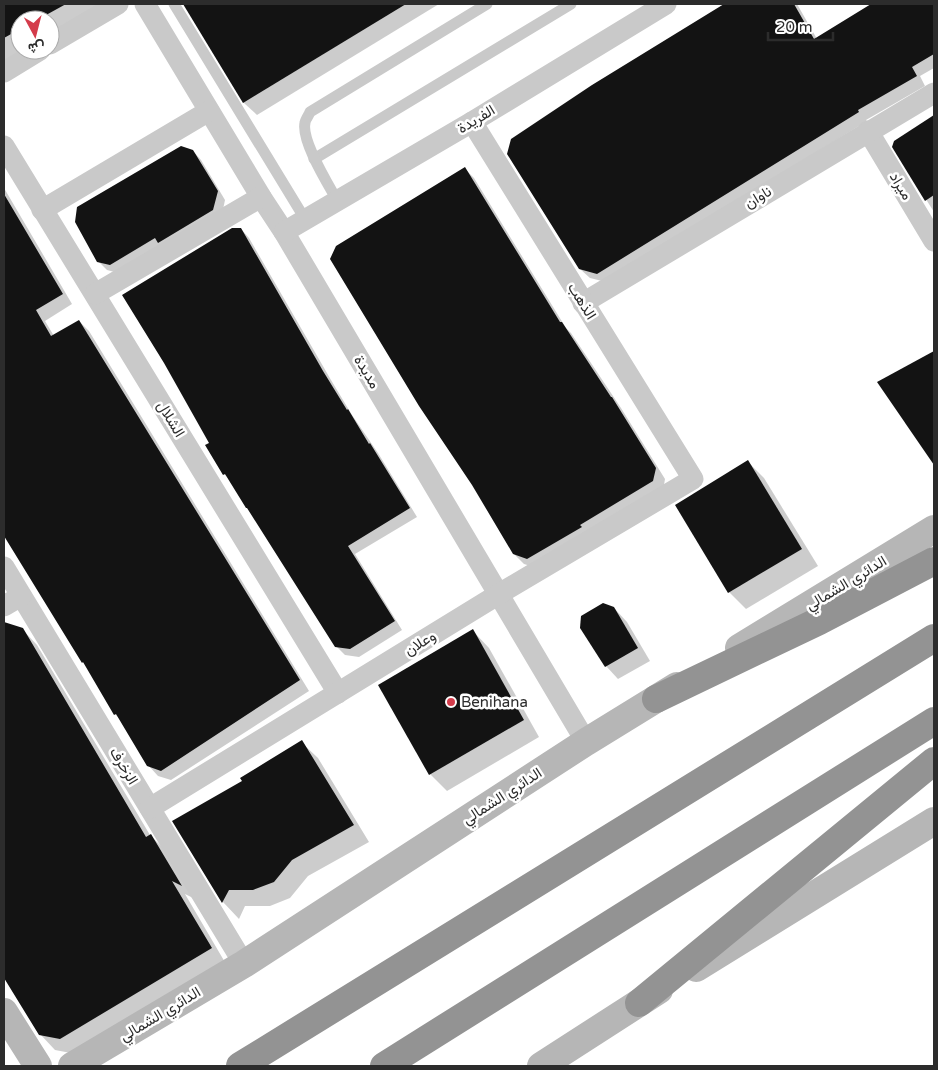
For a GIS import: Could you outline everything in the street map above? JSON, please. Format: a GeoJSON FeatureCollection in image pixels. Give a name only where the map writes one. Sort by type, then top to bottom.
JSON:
{"type":"FeatureCollection","features":[{"type":"Feature","properties":{"kind":"highway"},"geometry":{"type":"LineString","coordinates":[[656,700],[819,621],[934,561]]}},
{"type":"Feature","properties":{"kind":"highway"},"geometry":{"type":"LineString","coordinates":[[240,1066],[934,638]]}},
{"type":"Feature","properties":{"kind":"highway"},"geometry":{"type":"LineString","coordinates":[[384,1066],[934,722]]}},
{"type":"Feature","properties":{"kind":"highway"},"geometry":{"type":"LineString","coordinates":[[639,1003],[934,761]]}},
{"type":"Feature","properties":{"kind":"street"},"geometry":{"type":"LineString","coordinates":[[60,38],[118,4]]}},
{"type":"Feature","properties":{"kind":"street","name":"مديدة"},"geometry":{"type":"LineString","coordinates":[[145,4],[284,232],[586,742]]}},
{"type":"Feature","properties":{"kind":"street","name":"الفريدة"},"geometry":{"type":"LineString","coordinates":[[284,232],[472,122],[666,4]]}},
{"type":"Feature","properties":{"kind":"street"},"geometry":{"type":"LineString","coordinates":[[4,72],[24,60]]}},
{"type":"Feature","properties":{"kind":"street","name":"ناوان"},"geometry":{"type":"LineString","coordinates":[[583,303],[934,93]]}},
{"type":"Feature","properties":{"kind":"street"},"geometry":{"type":"LineString","coordinates":[[42,210],[209,111]]}},
{"type":"Feature","properties":{"kind":"street","name":"الذهب"},"geometry":{"type":"LineString","coordinates":[[472,122],[693,479]]}},
{"type":"Feature","properties":{"kind":"street","name":"ميراد"},"geometry":{"type":"LineString","coordinates":[[868,131],[934,241]]}},
{"type":"Feature","properties":{"kind":"street","name":"الشلال"},"geometry":{"type":"LineString","coordinates":[[4,146],[338,693]]}},
{"type":"Feature","properties":{"kind":"street"},"geometry":{"type":"LineString","coordinates":[[95,294],[261,197]]}},
{"type":"Feature","properties":{"kind":"street","name":"وعلان"},"geometry":{"type":"LineString","coordinates":[[150,808],[499,594],[693,479]]}},
{"type":"Feature","properties":{"kind":"street","name":"الدائري الشمالي"},"geometry":{"type":"LineString","coordinates":[[72,1066],[244,964],[586,742],[934,529]]}},
{"type":"Feature","properties":{"kind":"street","name":"الزخرف"},"geometry":{"type":"LineString","coordinates":[[4,568],[12,601],[150,808],[244,964]]}},
{"type":"Feature","properties":{"kind":"street"},"geometry":{"type":"LineString","coordinates":[[541,1066],[639,1003],[934,821]]}},
{"type":"Feature","properties":{"kind":"street"},"geometry":{"type":"LineString","coordinates":[[4,1012],[38,1066]]}},
{"type":"Feature","properties":{"kind":"lane"},"geometry":{"type":"LineString","coordinates":[[174,4],[305,219]]}},
{"type":"Feature","properties":{"kind":"lane"},"geometry":{"type":"LineString","coordinates":[[337,200],[314,159],[307,137],[304,124],[310,112],[487,4]]}},
{"type":"Feature","properties":{"kind":"lane"},"geometry":{"type":"LineString","coordinates":[[314,159],[571,4]]}},
{"type":"Feature","properties":{"kind":"building"},"geometry":{"type":"Polygon","coordinates":[[[4,4],[66,4],[55,10],[10,10],[10,35],[4,38],[4,4]]]}},
{"type":"Feature","properties":{"kind":"building"},"geometry":{"type":"Polygon","coordinates":[[[183,4],[406,4],[243,103],[183,4]]]}},
{"type":"Feature","properties":{"kind":"building"},"geometry":{"type":"Polygon","coordinates":[[[724,4],[794,4],[814,39],[871,4],[934,4],[934,54],[912,67],[917,76],[858,110],[859,112],[597,274],[579,269],[507,154],[511,139],[592,85],[724,4]]]}},
{"type":"Feature","properties":{"kind":"building"},"geometry":{"type":"Polygon","coordinates":[[[934,115],[934,195],[925,201],[892,147],[894,141],[934,115]]]}},
{"type":"Feature","properties":{"kind":"building"},"geometry":{"type":"Polygon","coordinates":[[[181,146],[193,150],[218,191],[213,210],[158,243],[155,238],[110,265],[97,262],[75,222],[77,207],[181,146]]]}},
{"type":"Feature","properties":{"kind":"building"},"geometry":{"type":"Polygon","coordinates":[[[465,167],[560,322],[562,322],[612,397],[656,468],[653,481],[580,525],[582,527],[527,559],[513,554],[472,485],[419,406],[330,259],[336,246],[465,167]]]}},
{"type":"Feature","properties":{"kind":"building"},"geometry":{"type":"Polygon","coordinates":[[[4,194],[63,294],[36,310],[51,336],[79,320],[300,680],[161,771],[147,766],[4,536],[4,194]]]}},
{"type":"Feature","properties":{"kind":"building"},"geometry":{"type":"Polygon","coordinates":[[[232,228],[241,228],[323,371],[410,508],[348,546],[395,621],[350,649],[335,647],[225,474],[223,475],[205,445],[209,443],[164,363],[122,295],[232,228]]]}},
{"type":"Feature","properties":{"kind":"building"},"geometry":{"type":"Polygon","coordinates":[[[934,351],[934,465],[877,382],[934,351]]]}},
{"type":"Feature","properties":{"kind":"building"},"geometry":{"type":"Polygon","coordinates":[[[748,460],[802,549],[728,593],[675,505],[748,460]]]}},
{"type":"Feature","properties":{"kind":"building"},"geometry":{"type":"Polygon","coordinates":[[[603,603],[614,607],[638,648],[605,667],[580,628],[581,616],[603,603]]]}},
{"type":"Feature","properties":{"kind":"building"},"geometry":{"type":"Polygon","coordinates":[[[4,622],[23,628],[146,837],[151,834],[182,886],[172,881],[212,948],[60,1039],[39,1035],[4,978],[4,622]]]}},
{"type":"Feature","properties":{"kind":"building","name":"Benihana"},"geometry":{"type":"Polygon","coordinates":[[[473,629],[524,720],[429,775],[378,685],[473,629]]]}},
{"type":"Feature","properties":{"kind":"building"},"geometry":{"type":"Polygon","coordinates":[[[302,740],[354,825],[292,860],[274,882],[253,890],[229,890],[222,903],[172,821],[242,781],[240,778],[302,740]]]}},
{"type":"Feature","properties":{"kind":"place","name":"Benihana"},"geometry":{"type":"Point","coordinates":[451,702]}}]}
